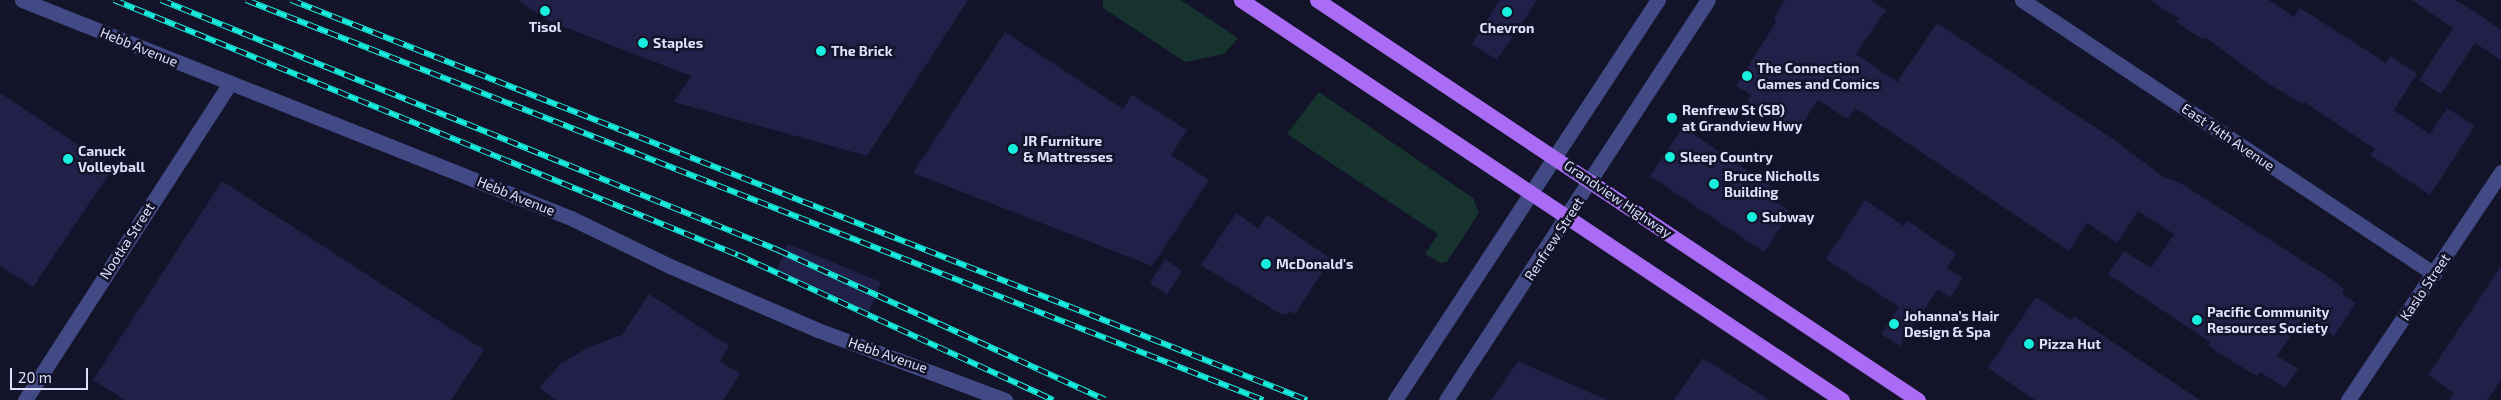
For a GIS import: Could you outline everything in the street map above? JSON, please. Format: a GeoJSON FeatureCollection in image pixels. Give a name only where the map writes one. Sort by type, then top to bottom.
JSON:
{"type":"FeatureCollection","features":[{"type":"Feature","properties":{"kind":"main road"},"geometry":{"type":"LineString","coordinates":[[1241,0],[1842,400]]}},
{"type":"Feature","properties":{"kind":"main road","name":"Grandview Highway"},"geometry":{"type":"LineString","coordinates":[[1317,0],[1918,400]]}},
{"type":"Feature","properties":{"kind":"street","name":"Hebb Avenue"},"geometry":{"type":"LineString","coordinates":[[22,0],[571,218],[672,267],[815,329],[1005,400]]}},
{"type":"Feature","properties":{"kind":"street"},"geometry":{"type":"LineString","coordinates":[[1395,400],[1553,156],[1658,0]]}},
{"type":"Feature","properties":{"kind":"street","name":"Renfrew Street"},"geometry":{"type":"LineString","coordinates":[[1446,400],[1591,182],[1708,0]]}},
{"type":"Feature","properties":{"kind":"street","name":"East 14th Avenue"},"geometry":{"type":"LineString","coordinates":[[2022,0],[2434,274]]}},
{"type":"Feature","properties":{"kind":"street","name":"Nootka Street"},"geometry":{"type":"LineString","coordinates":[[25,400],[230,83]]}},
{"type":"Feature","properties":{"kind":"street","name":"Kaslo Street"},"geometry":{"type":"LineString","coordinates":[[2348,400],[2501,172]]}},
{"type":"Feature","properties":{"kind":"green space"},"geometry":{"type":"Polygon","coordinates":[[[1103,0],[1181,0],[1238,38],[1224,54],[1185,62],[1103,8],[1103,0]]]}},
{"type":"Feature","properties":{"kind":"green space"},"geometry":{"type":"Polygon","coordinates":[[[1319,92],[1473,198],[1479,213],[1447,262],[1441,263],[1425,254],[1438,234],[1287,134],[1319,92]]]}},
{"type":"Feature","properties":{"kind":"building","name":"The Brick"},"geometry":{"type":"Polygon","coordinates":[[[518,0],[968,0],[867,156],[674,102],[691,76],[549,21],[518,0]]]}},
{"type":"Feature","properties":{"kind":"building"},"geometry":{"type":"Polygon","coordinates":[[[1500,0],[1537,0],[1497,60],[1472,44],[1500,0]]]}},
{"type":"Feature","properties":{"kind":"building"},"geometry":{"type":"Polygon","coordinates":[[[1785,0],[1871,0],[1886,10],[1856,54],[1897,82],[1937,23],[2116,141],[2165,178],[2177,181],[2330,278],[2344,289],[2342,293],[2356,303],[2334,336],[2304,316],[2277,356],[2298,369],[2285,388],[2260,372],[2257,376],[2230,360],[2208,345],[2210,342],[2108,274],[2124,251],[2151,268],[2174,234],[2138,211],[2117,243],[2087,223],[2069,251],[1855,108],[1847,119],[1818,100],[1796,133],[1747,101],[1751,95],[1736,86],[1776,22],[1774,17],[1785,0]]]}},
{"type":"Feature","properties":{"kind":"building"},"geometry":{"type":"Polygon","coordinates":[[[2150,0],[2269,0],[2294,17],[2300,8],[2386,63],[2391,56],[2417,74],[2394,110],[2430,134],[2447,108],[2475,126],[2430,195],[2370,155],[2375,149],[2304,102],[2303,104],[2269,84],[2205,37],[2204,40],[2176,22],[2179,19],[2150,0]]]}},
{"type":"Feature","properties":{"kind":"building"},"geometry":{"type":"Polygon","coordinates":[[[2412,0],[2455,0],[2472,10],[2501,30],[2501,60],[2475,43],[2441,94],[2419,80],[2453,28],[2412,0]]]}},
{"type":"Feature","properties":{"kind":"building","name":"JR Furniture & Mattresses"},"geometry":{"type":"Polygon","coordinates":[[[1005,32],[1123,109],[1132,95],[1187,130],[1171,155],[1209,180],[1152,266],[913,173],[1005,32]]]}},
{"type":"Feature","properties":{"kind":"building"},"geometry":{"type":"Polygon","coordinates":[[[0,93],[113,168],[33,287],[0,266],[0,93]]]}},
{"type":"Feature","properties":{"kind":"building","name":"Bruce Nicholls Building"},"geometry":{"type":"Polygon","coordinates":[[[1683,127],[1779,192],[1774,201],[1791,212],[1764,252],[1650,176],[1683,127]]]}},
{"type":"Feature","properties":{"kind":"building"},"geometry":{"type":"Polygon","coordinates":[[[222,181],[484,350],[451,400],[125,400],[93,380],[222,181]]]}},
{"type":"Feature","properties":{"kind":"building"},"geometry":{"type":"Polygon","coordinates":[[[1865,200],[1904,226],[1908,221],[1956,254],[1947,268],[1963,278],[1950,298],[1938,289],[1900,346],[1881,334],[1899,307],[1826,259],[1865,200]]]}},
{"type":"Feature","properties":{"kind":"building","name":"McDonald's"},"geometry":{"type":"Polygon","coordinates":[[[1236,213],[1258,228],[1267,215],[1331,259],[1295,314],[1290,311],[1287,315],[1279,313],[1201,265],[1236,213]]]}},
{"type":"Feature","properties":{"kind":"building"},"geometry":{"type":"Polygon","coordinates":[[[788,244],[881,282],[869,312],[775,274],[788,244]]]}},
{"type":"Feature","properties":{"kind":"building"},"geometry":{"type":"Polygon","coordinates":[[[1165,259],[1182,271],[1167,295],[1150,283],[1165,259]]]}},
{"type":"Feature","properties":{"kind":"building"},"geometry":{"type":"Polygon","coordinates":[[[2501,266],[2501,380],[2487,400],[2449,400],[2454,393],[2428,375],[2501,266]]]}},
{"type":"Feature","properties":{"kind":"building"},"geometry":{"type":"Polygon","coordinates":[[[649,294],[729,346],[720,361],[740,374],[723,400],[557,400],[539,388],[561,363],[591,346],[622,335],[649,294]]]}},
{"type":"Feature","properties":{"kind":"building"},"geometry":{"type":"Polygon","coordinates":[[[2036,297],[2071,320],[2074,316],[2200,400],[2035,400],[1988,368],[2036,297]]]}},
{"type":"Feature","properties":{"kind":"building"},"geometry":{"type":"Polygon","coordinates":[[[1703,358],[1769,400],[1674,400],[1703,358]]]}},
{"type":"Feature","properties":{"kind":"building"},"geometry":{"type":"Polygon","coordinates":[[[1518,361],[1607,400],[1491,400],[1518,361]]]}},
{"type":"Feature","properties":{"kind":"railway"},"geometry":{"type":"LineString","coordinates":[[114,0],[738,255],[1053,400]]}},
{"type":"Feature","properties":{"kind":"railway"},"geometry":{"type":"LineString","coordinates":[[161,0],[778,250],[1105,400]]}},
{"type":"Feature","properties":{"kind":"railway"},"geometry":{"type":"LineString","coordinates":[[246,0],[1263,400]]}},
{"type":"Feature","properties":{"kind":"railway"},"geometry":{"type":"LineString","coordinates":[[291,0],[1307,400]]}},
{"type":"Feature","properties":{"kind":"place","name":"Tisol"},"geometry":{"type":"Point","coordinates":[545,11]}},
{"type":"Feature","properties":{"kind":"place","name":"Chevron"},"geometry":{"type":"Point","coordinates":[1507,12]}},
{"type":"Feature","properties":{"kind":"place","name":"Staples"},"geometry":{"type":"Point","coordinates":[643,43]}},
{"type":"Feature","properties":{"kind":"place","name":"The Brick"},"geometry":{"type":"Point","coordinates":[821,51]}},
{"type":"Feature","properties":{"kind":"place","name":"The Connection Games and Comics"},"geometry":{"type":"Point","coordinates":[1747,76]}},
{"type":"Feature","properties":{"kind":"place","name":"Renfrew St (SB) at Grandview Hwy"},"geometry":{"type":"Point","coordinates":[1672,118]}},
{"type":"Feature","properties":{"kind":"place","name":"JR Furniture & Mattresses"},"geometry":{"type":"Point","coordinates":[1013,149]}},
{"type":"Feature","properties":{"kind":"place","name":"Sleep Country"},"geometry":{"type":"Point","coordinates":[1670,157]}},
{"type":"Feature","properties":{"kind":"place","name":"Canuck Volleyball"},"geometry":{"type":"Point","coordinates":[68,159]}},
{"type":"Feature","properties":{"kind":"place","name":"Bruce Nicholls Building"},"geometry":{"type":"Point","coordinates":[1714,184]}},
{"type":"Feature","properties":{"kind":"place","name":"Subway"},"geometry":{"type":"Point","coordinates":[1752,217]}},
{"type":"Feature","properties":{"kind":"place","name":"McDonald's"},"geometry":{"type":"Point","coordinates":[1266,264]}},
{"type":"Feature","properties":{"kind":"place","name":"Pacific Community Resources Society"},"geometry":{"type":"Point","coordinates":[2197,320]}},
{"type":"Feature","properties":{"kind":"place","name":"Johanna’s Hair Design & Spa"},"geometry":{"type":"Point","coordinates":[1894,324]}},
{"type":"Feature","properties":{"kind":"place","name":"Pizza Hut"},"geometry":{"type":"Point","coordinates":[2029,344]}}]}
